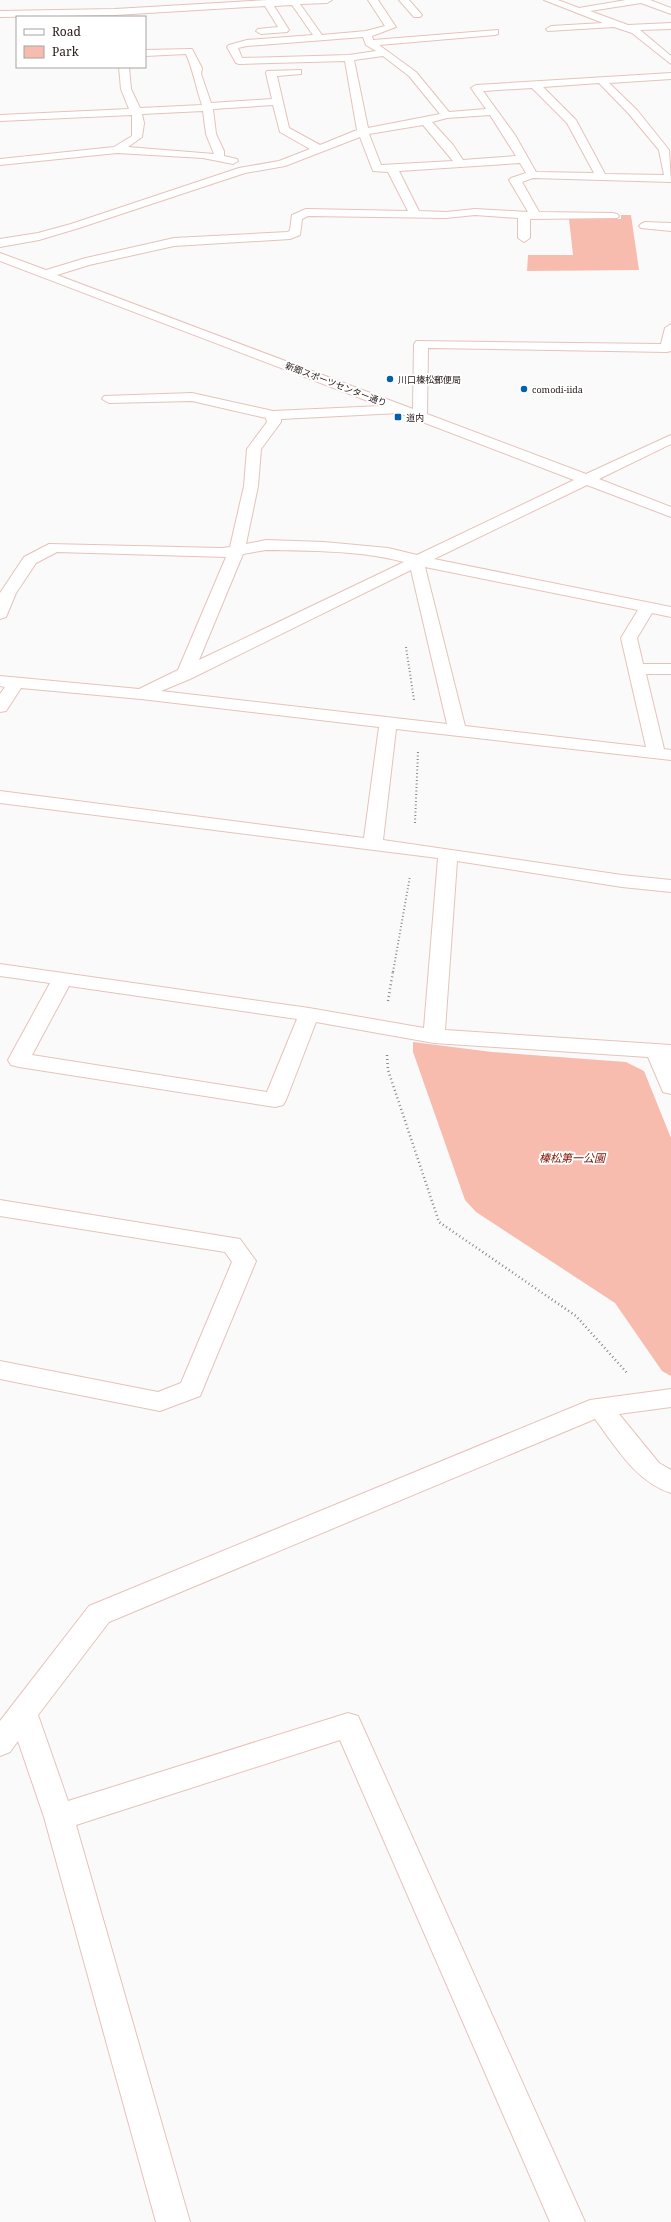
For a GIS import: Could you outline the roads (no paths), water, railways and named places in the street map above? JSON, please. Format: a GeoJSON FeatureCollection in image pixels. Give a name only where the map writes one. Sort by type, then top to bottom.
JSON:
{"type":"FeatureCollection","features":[{"type":"Feature","properties":{"kind":"street"},"geometry":{"type":"LineString","coordinates":[[113,15],[117,0]]}},
{"type":"Feature","properties":{"kind":"street"},"geometry":{"type":"LineString","coordinates":[[0,14],[144,14],[268,3],[295,3],[327,0]]}},
{"type":"Feature","properties":{"kind":"street"},"geometry":{"type":"LineString","coordinates":[[368,39],[395,26],[373,0]]}},
{"type":"Feature","properties":{"kind":"street"},"geometry":{"type":"LineString","coordinates":[[404,0],[417,16]]}},
{"type":"Feature","properties":{"kind":"street"},"geometry":{"type":"LineString","coordinates":[[549,0],[635,30],[671,61]]}},
{"type":"Feature","properties":{"kind":"street"},"geometry":{"type":"LineString","coordinates":[[580,10],[642,0],[671,11]]}},
{"type":"Feature","properties":{"kind":"street"},"geometry":{"type":"LineString","coordinates":[[251,32],[284,30],[268,3]]}},
{"type":"Feature","properties":{"kind":"street"},"geometry":{"type":"LineString","coordinates":[[295,3],[319,37]]}},
{"type":"Feature","properties":{"kind":"street"},"geometry":{"type":"LineString","coordinates":[[547,20],[597,17]]}},
{"type":"Feature","properties":{"kind":"street"},"geometry":{"type":"LineString","coordinates":[[551,29],[619,24]]}},
{"type":"Feature","properties":{"kind":"street"},"geometry":{"type":"LineString","coordinates":[[628,28],[671,26]]}},
{"type":"Feature","properties":{"kind":"street"},"geometry":{"type":"LineString","coordinates":[[385,53],[349,58],[239,61],[232,47],[247,43],[319,37],[368,39],[495,32]]}},
{"type":"Feature","properties":{"kind":"street"},"geometry":{"type":"LineString","coordinates":[[368,39],[385,53],[407,67],[425,84],[446,115]]}},
{"type":"Feature","properties":{"kind":"street"},"geometry":{"type":"LineString","coordinates":[[146,53],[190,51],[197,68],[196,74],[207,107],[211,134],[219,151],[219,158]]}},
{"type":"Feature","properties":{"kind":"street"},"geometry":{"type":"LineString","coordinates":[[349,58],[363,132],[377,169],[523,160]]}},
{"type":"Feature","properties":{"kind":"street"},"geometry":{"type":"LineString","coordinates":[[117,150],[137,137],[140,126],[138,112],[126,92],[124,68]]}},
{"type":"Feature","properties":{"kind":"street"},"geometry":{"type":"LineString","coordinates":[[308,72],[271,73],[276,102],[284,130],[319,149]]}},
{"type":"Feature","properties":{"kind":"street"},"geometry":{"type":"LineString","coordinates":[[337,72],[352,72]]}},
{"type":"Feature","properties":{"kind":"street"},"geometry":{"type":"LineString","coordinates":[[532,174],[510,135],[476,88],[669,79]]}},
{"type":"Feature","properties":{"kind":"street"},"geometry":{"type":"LineString","coordinates":[[524,238],[530,215],[515,180],[532,174],[671,179],[664,150],[633,112],[602,81]]}},
{"type":"Feature","properties":{"kind":"street"},"geometry":{"type":"LineString","coordinates":[[535,85],[572,122],[601,177]]}},
{"type":"Feature","properties":{"kind":"street"},"geometry":{"type":"LineString","coordinates":[[0,118],[138,112],[276,102]]}},
{"type":"Feature","properties":{"kind":"street"},"geometry":{"type":"LineString","coordinates":[[0,243],[39,236],[106,218],[255,167],[281,164],[363,132],[425,121],[446,115],[492,112]]}},
{"type":"Feature","properties":{"kind":"street"},"geometry":{"type":"LineString","coordinates":[[425,121],[449,147],[460,163]]}},
{"type":"Feature","properties":{"kind":"street"},"geometry":{"type":"LineString","coordinates":[[0,162],[117,150],[219,158],[255,167]]}},
{"type":"Feature","properties":{"kind":"street"},"geometry":{"type":"LineString","coordinates":[[392,168],[414,214]]}},
{"type":"Feature","properties":{"kind":"street"},"geometry":{"type":"LineString","coordinates":[[46,274],[86,262],[174,242],[290,235],[296,232],[296,217],[306,212],[446,215],[475,212],[530,215],[613,216]]}},
{"type":"Feature","properties":{"kind":"street"},"geometry":{"type":"LineString","coordinates":[[645,226],[671,227]]}},
{"type":"Feature","properties":{"kind":"street","name":"新郷スポーツセンター通り"},"geometry":{"type":"LineString","coordinates":[[0,257],[671,512]]}},
{"type":"Feature","properties":{"kind":"street"},"geometry":{"type":"LineString","coordinates":[[420,416],[421,344],[667,348],[671,328]]}},
{"type":"Feature","properties":{"kind":"street"},"geometry":{"type":"LineString","coordinates":[[109,399],[192,397],[273,415],[404,410]]}},
{"type":"Feature","properties":{"kind":"street"},"geometry":{"type":"LineString","coordinates":[[184,675],[237,550],[251,486],[254,449],[274,422],[273,415]]}},
{"type":"Feature","properties":{"kind":"street"},"geometry":{"type":"LineString","coordinates":[[141,694],[184,675],[416,560],[671,439]]}},
{"type":"Feature","properties":{"kind":"street"},"geometry":{"type":"LineString","coordinates":[[0,614],[8,593],[30,560],[54,547],[222,553],[266,545],[324,547],[388,553],[671,612]]}},
{"type":"Feature","properties":{"kind":"street"},"geometry":{"type":"LineString","coordinates":[[416,560],[457,730]]}},
{"type":"Feature","properties":{"kind":"street"},"geometry":{"type":"LineString","coordinates":[[0,681],[141,694],[663,754],[629,638],[648,608]]}},
{"type":"Feature","properties":{"kind":"street"},"geometry":{"type":"LineString","coordinates":[[637,669],[671,669]]}},
{"type":"Feature","properties":{"kind":"street"},"geometry":{"type":"LineString","coordinates":[[0,707],[17,682]]}},
{"type":"Feature","properties":{"kind":"street"},"geometry":{"type":"LineString","coordinates":[[374,845],[388,722]]}},
{"type":"Feature","properties":{"kind":"street"},"geometry":{"type":"LineString","coordinates":[[0,797],[448,854],[622,881],[671,886]]}},
{"type":"Feature","properties":{"kind":"street"},"geometry":{"type":"LineString","coordinates":[[434,1036],[448,854]]}},
{"type":"Feature","properties":{"kind":"street"},"geometry":{"type":"LineString","coordinates":[[0,970],[309,1014],[434,1036],[664,1052],[671,1087]]}},
{"type":"Feature","properties":{"kind":"street"},"geometry":{"type":"LineString","coordinates":[[63,979],[18,1060],[275,1100],[309,1014]]}},
{"type":"Feature","properties":{"kind":"street"},"geometry":{"type":"LineString","coordinates":[[0,1208],[232,1245],[244,1261],[191,1389],[160,1402],[0,1370]]}},
{"type":"Feature","properties":{"kind":"street"},"geometry":{"type":"LineString","coordinates":[[0,1743],[99,1614],[598,1407],[671,1398]]}},
{"type":"Feature","properties":{"kind":"street"},"geometry":{"type":"LineString","coordinates":[[598,1407],[650,1470],[671,1483]]}},
{"type":"Feature","properties":{"kind":"street"},"geometry":{"type":"LineString","coordinates":[[23,1712],[59,1817],[173,2222]]}},
{"type":"Feature","properties":{"kind":"street"},"geometry":{"type":"LineString","coordinates":[[59,1817],[348,1725],[568,2222]]}},
{"type":"Feature","properties":{"kind":"place","name":"川口榛松郵便局"},"geometry":{"type":"Point","coordinates":[390,379]}},
{"type":"Feature","properties":{"kind":"place","name":"comodi-iida"},"geometry":{"type":"Point","coordinates":[524,389]}},
{"type":"Feature","properties":{"kind":"place","name":"道内"},"geometry":{"type":"Point","coordinates":[398,417]}},
{"type":"Feature","properties":{"kind":"park label","name":"榛松第一公園"},"geometry":{"type":"Point","coordinates":[572,1157]}}]}
